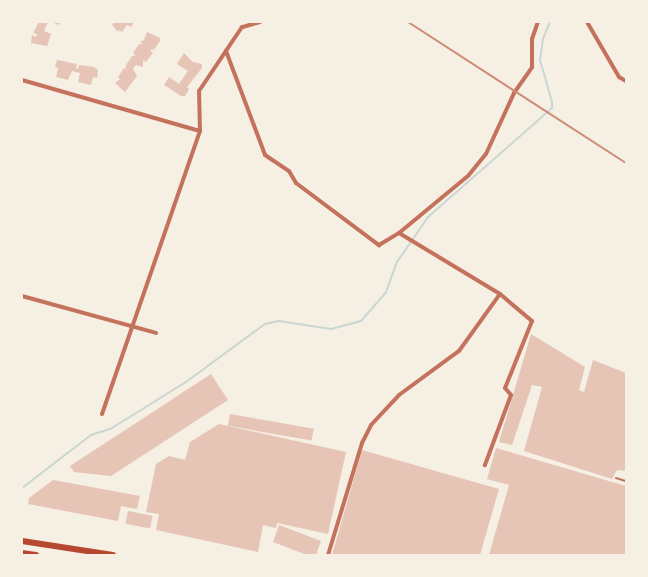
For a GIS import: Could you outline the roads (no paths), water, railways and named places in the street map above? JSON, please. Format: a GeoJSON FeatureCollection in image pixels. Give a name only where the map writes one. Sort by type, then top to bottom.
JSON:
{"type":"FeatureCollection","features":[{"type":"Feature","properties":{"kind":"main road"},"geometry":{"type":"LineString","coordinates":[[22,541],[113,555]]}},
{"type":"Feature","properties":{"kind":"main road"},"geometry":{"type":"LineString","coordinates":[[22,553],[36,555]]}},
{"type":"Feature","properties":{"kind":"street"},"geometry":{"type":"LineString","coordinates":[[102,414],[200,131],[199,91],[242,27],[260,22]]}},
{"type":"Feature","properties":{"kind":"street"},"geometry":{"type":"LineString","coordinates":[[226,51],[264,155],[289,170],[296,183],[378,245],[399,233],[468,176],[486,154],[514,93],[532,68],[532,39],[538,22]]}},
{"type":"Feature","properties":{"kind":"street"},"geometry":{"type":"LineString","coordinates":[[587,22],[619,77],[626,81]]}},
{"type":"Feature","properties":{"kind":"street"},"geometry":{"type":"LineString","coordinates":[[22,80],[200,131]]}},
{"type":"Feature","properties":{"kind":"street"},"geometry":{"type":"LineString","coordinates":[[399,233],[500,294],[532,321],[506,388],[511,395],[485,466]]}},
{"type":"Feature","properties":{"kind":"street"},"geometry":{"type":"LineString","coordinates":[[328,555],[362,443],[371,425],[399,395],[459,351],[500,294]]}},
{"type":"Feature","properties":{"kind":"street"},"geometry":{"type":"LineString","coordinates":[[22,296],[156,333]]}},
{"type":"Feature","properties":{"kind":"lane"},"geometry":{"type":"LineString","coordinates":[[616,478],[626,481]]}},
{"type":"Feature","properties":{"kind":"waterway"},"geometry":{"type":"LineString","coordinates":[[22,488],[91,435],[112,428],[186,382],[265,324],[279,321],[331,329],[361,321],[386,292],[397,262],[428,217],[552,108],[552,102],[540,60],[543,39],[550,22]]}},
{"type":"Feature","properties":{"kind":"railway"},"geometry":{"type":"LineString","coordinates":[[408,22],[626,163]]}}]}
